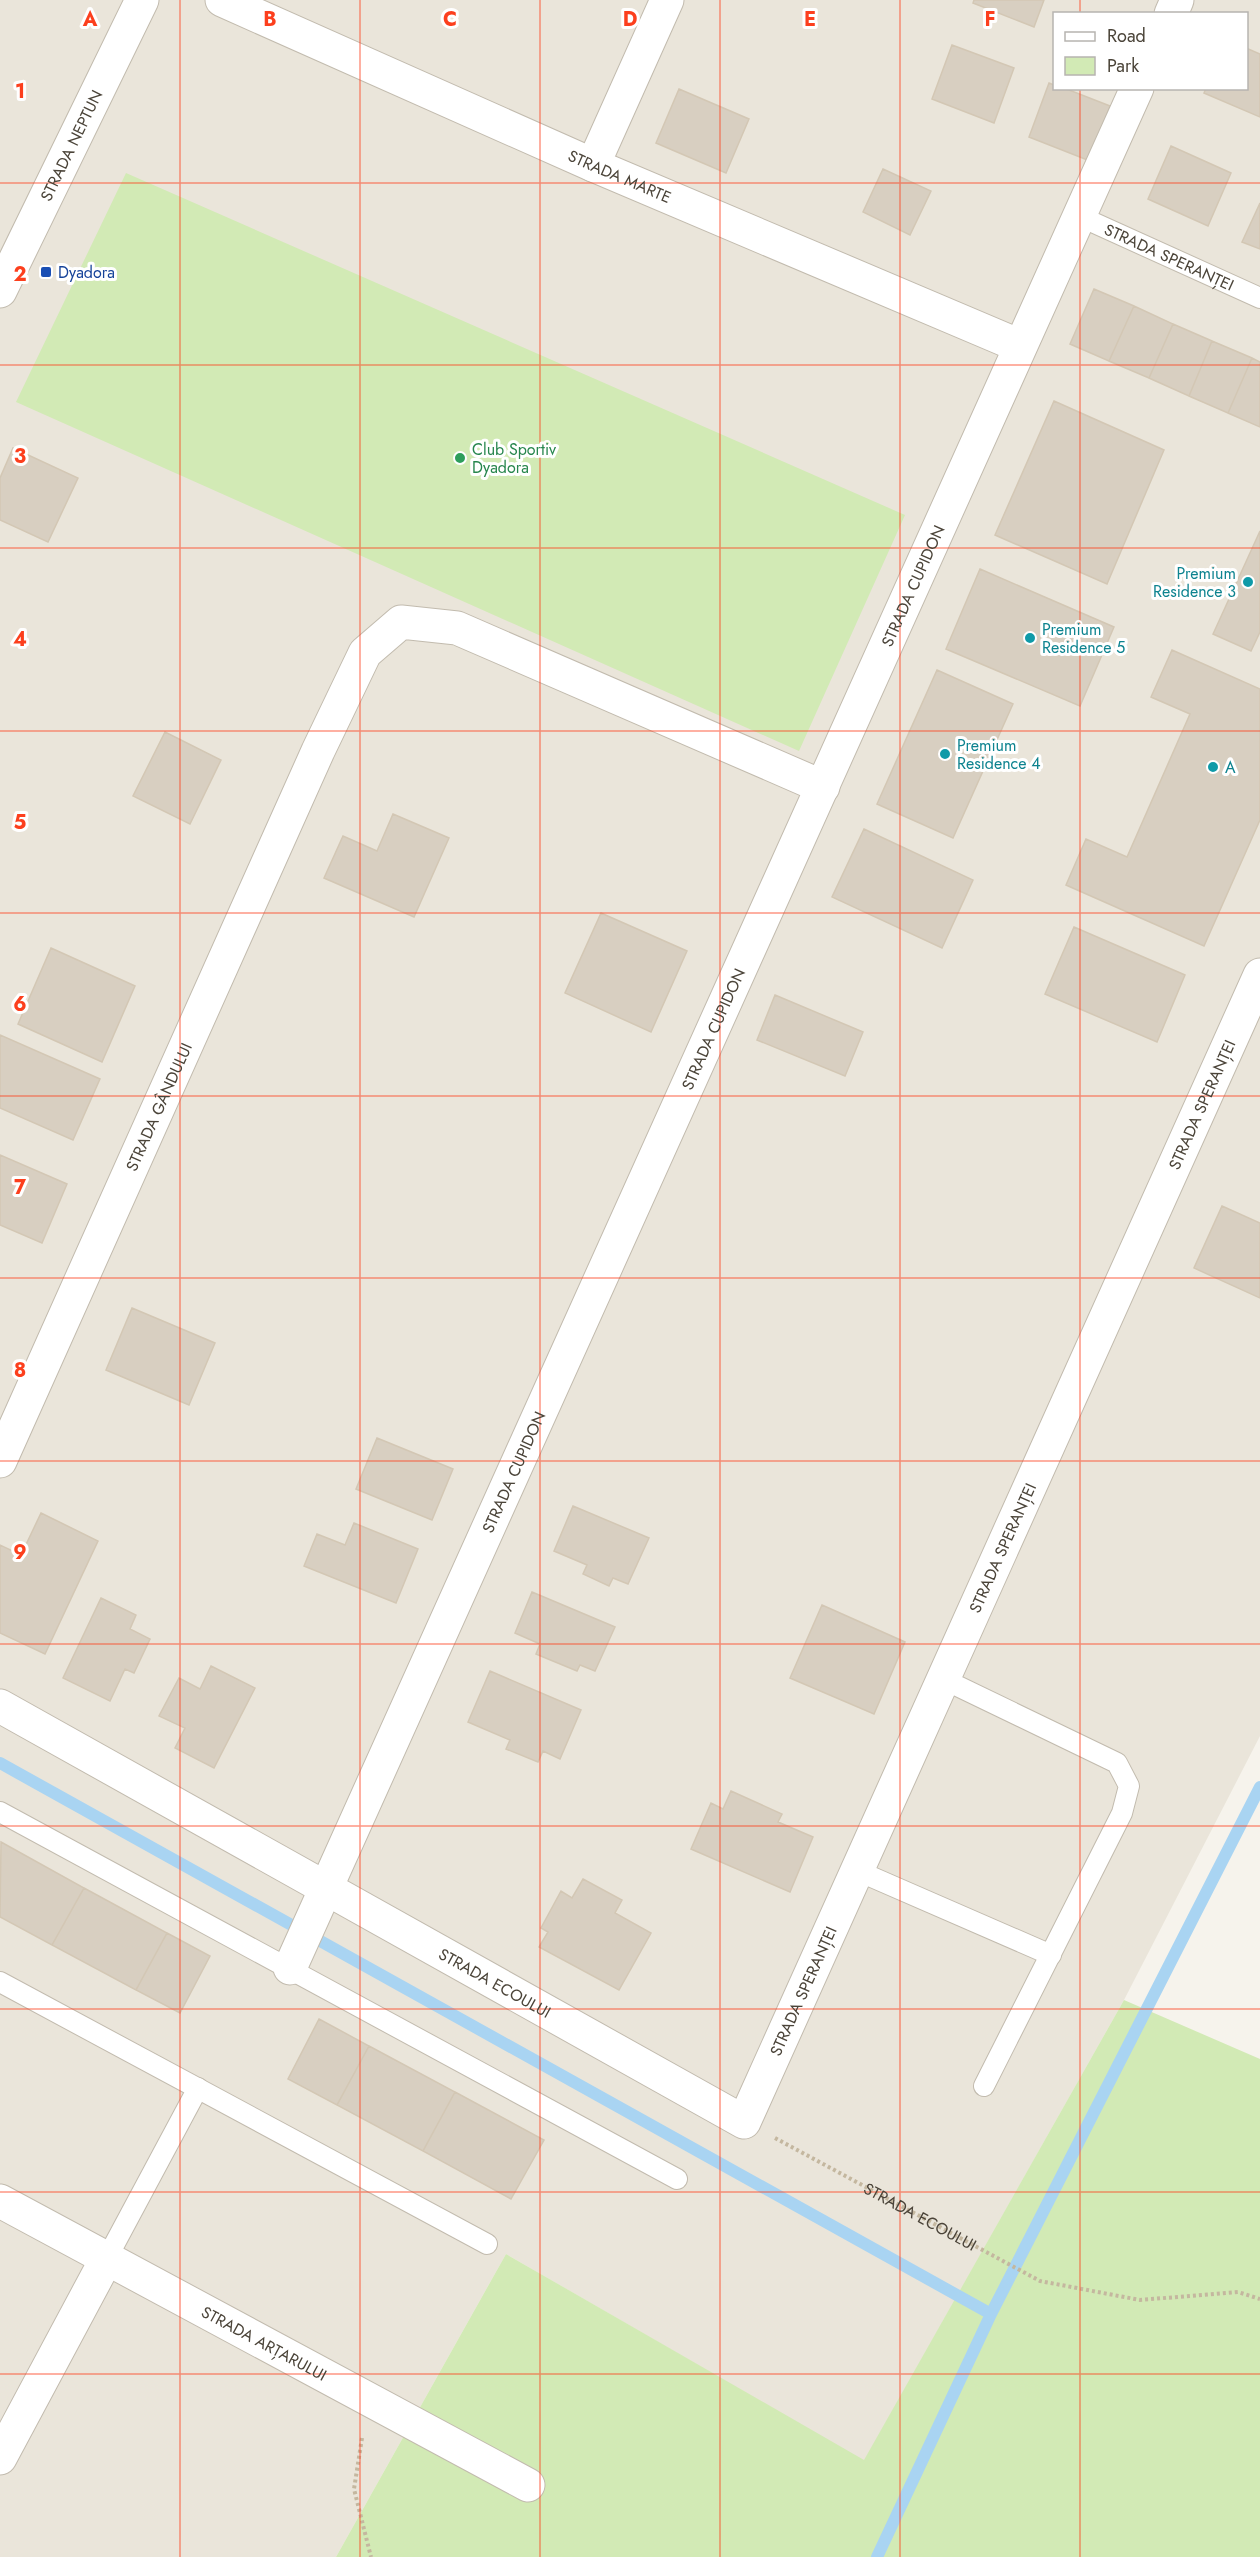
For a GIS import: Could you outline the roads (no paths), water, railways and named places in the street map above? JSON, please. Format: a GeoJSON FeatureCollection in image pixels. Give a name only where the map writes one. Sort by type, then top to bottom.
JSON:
{"type":"FeatureCollection","features":[{"type":"Feature","properties":{"kind":"street","name":"STRADA NEPTUN"},"geometry":{"type":"LineString","coordinates":[[0,291],[142,0]]}},
{"type":"Feature","properties":{"kind":"street","name":"STRADA MARTE"},"geometry":{"type":"LineString","coordinates":[[222,0],[593,165],[1020,346]]}},
{"type":"Feature","properties":{"kind":"street"},"geometry":{"type":"LineString","coordinates":[[593,165],[667,0]]}},
{"type":"Feature","properties":{"kind":"street","name":"STRADA CUPIDON"},"geometry":{"type":"LineString","coordinates":[[295,1957],[1136,90]]}},
{"type":"Feature","properties":{"kind":"street","name":"STRADA GÂNDULUI"},"geometry":{"type":"LineString","coordinates":[[0,1461],[318,751],[365,652],[401,622],[457,628],[823,787]]}},
{"type":"Feature","properties":{"kind":"street","name":"STRADA SPERANȚEI"},"geometry":{"type":"LineString","coordinates":[[744,2122],[1260,975]]}},
{"type":"Feature","properties":{"kind":"street","name":"STRADA ECOULUI"},"geometry":{"type":"LineString","coordinates":[[0,1706],[323,1896],[744,2122]]}},
{"type":"Feature","properties":{"kind":"street","name":"STRADA ARȚARULUI"},"geometry":{"type":"LineString","coordinates":[[0,2201],[528,2485]]}},
{"type":"Feature","properties":{"kind":"street"},"geometry":{"type":"LineString","coordinates":[[0,2458],[106,2259]]}},
{"type":"Feature","properties":{"kind":"lane","name":"STRADA SPERANȚEI"},"geometry":{"type":"LineString","coordinates":[[1079,216],[1260,298]]}},
{"type":"Feature","properties":{"kind":"lane"},"geometry":{"type":"LineString","coordinates":[[943,1679],[1117,1763],[1129,1786],[1122,1813],[984,2086]]}},
{"type":"Feature","properties":{"kind":"lane"},"geometry":{"type":"LineString","coordinates":[[0,1812],[295,1957],[677,2179]]}},
{"type":"Feature","properties":{"kind":"lane"},"geometry":{"type":"LineString","coordinates":[[858,1871],[1051,1955]]}},
{"type":"Feature","properties":{"kind":"lane"},"geometry":{"type":"LineString","coordinates":[[0,1982],[487,2244]]}},
{"type":"Feature","properties":{"kind":"lane"},"geometry":{"type":"LineString","coordinates":[[106,2259],[198,2088]]}},
{"type":"Feature","properties":{"kind":"waterway"},"geometry":{"type":"LineString","coordinates":[[0,1763],[991,2314]]}},
{"type":"Feature","properties":{"kind":"waterway"},"geometry":{"type":"LineString","coordinates":[[877,2557],[991,2314],[1260,1787]]}},
{"type":"Feature","properties":{"kind":"place","name":"Dyadora"},"geometry":{"type":"Point","coordinates":[46,272]}},
{"type":"Feature","properties":{"kind":"place","name":"Club Sportiv Dyadora"},"geometry":{"type":"Point","coordinates":[460,458]}},
{"type":"Feature","properties":{"kind":"place","name":"Premium Residence 3"},"geometry":{"type":"Point","coordinates":[1248,582]}},
{"type":"Feature","properties":{"kind":"place","name":"Premium Residence 5"},"geometry":{"type":"Point","coordinates":[1030,638]}},
{"type":"Feature","properties":{"kind":"place","name":"Premium Residence 4"},"geometry":{"type":"Point","coordinates":[945,754]}},
{"type":"Feature","properties":{"kind":"place","name":"A"},"geometry":{"type":"Point","coordinates":[1213,767]}}]}
